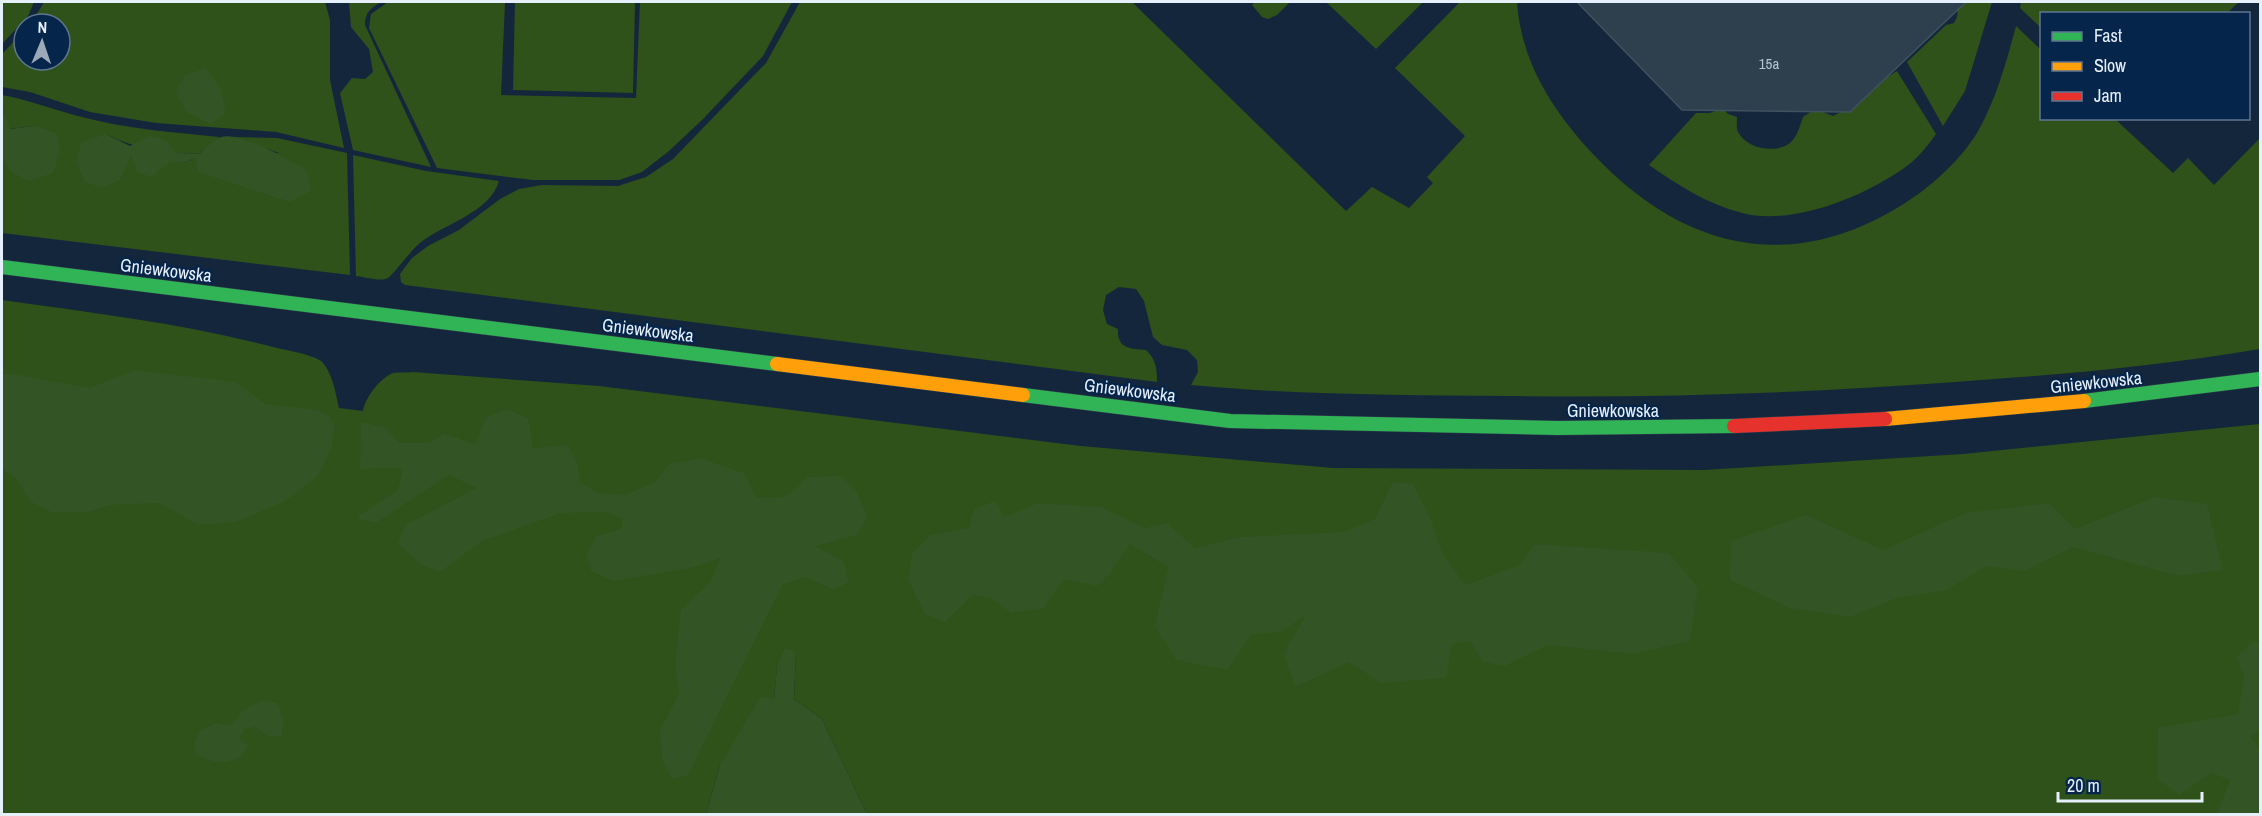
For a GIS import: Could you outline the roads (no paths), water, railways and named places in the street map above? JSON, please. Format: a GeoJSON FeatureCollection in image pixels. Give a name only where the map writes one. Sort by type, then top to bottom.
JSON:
{"type":"FeatureCollection","features":[{"type":"Feature","properties":{"kind":"main road","name":"Gniewkowska"},"geometry":{"type":"LineString","coordinates":[[2,267],[1230,421],[1420,427],[1678,428],[1914,418],[2126,398],[2260,379]]}}]}
